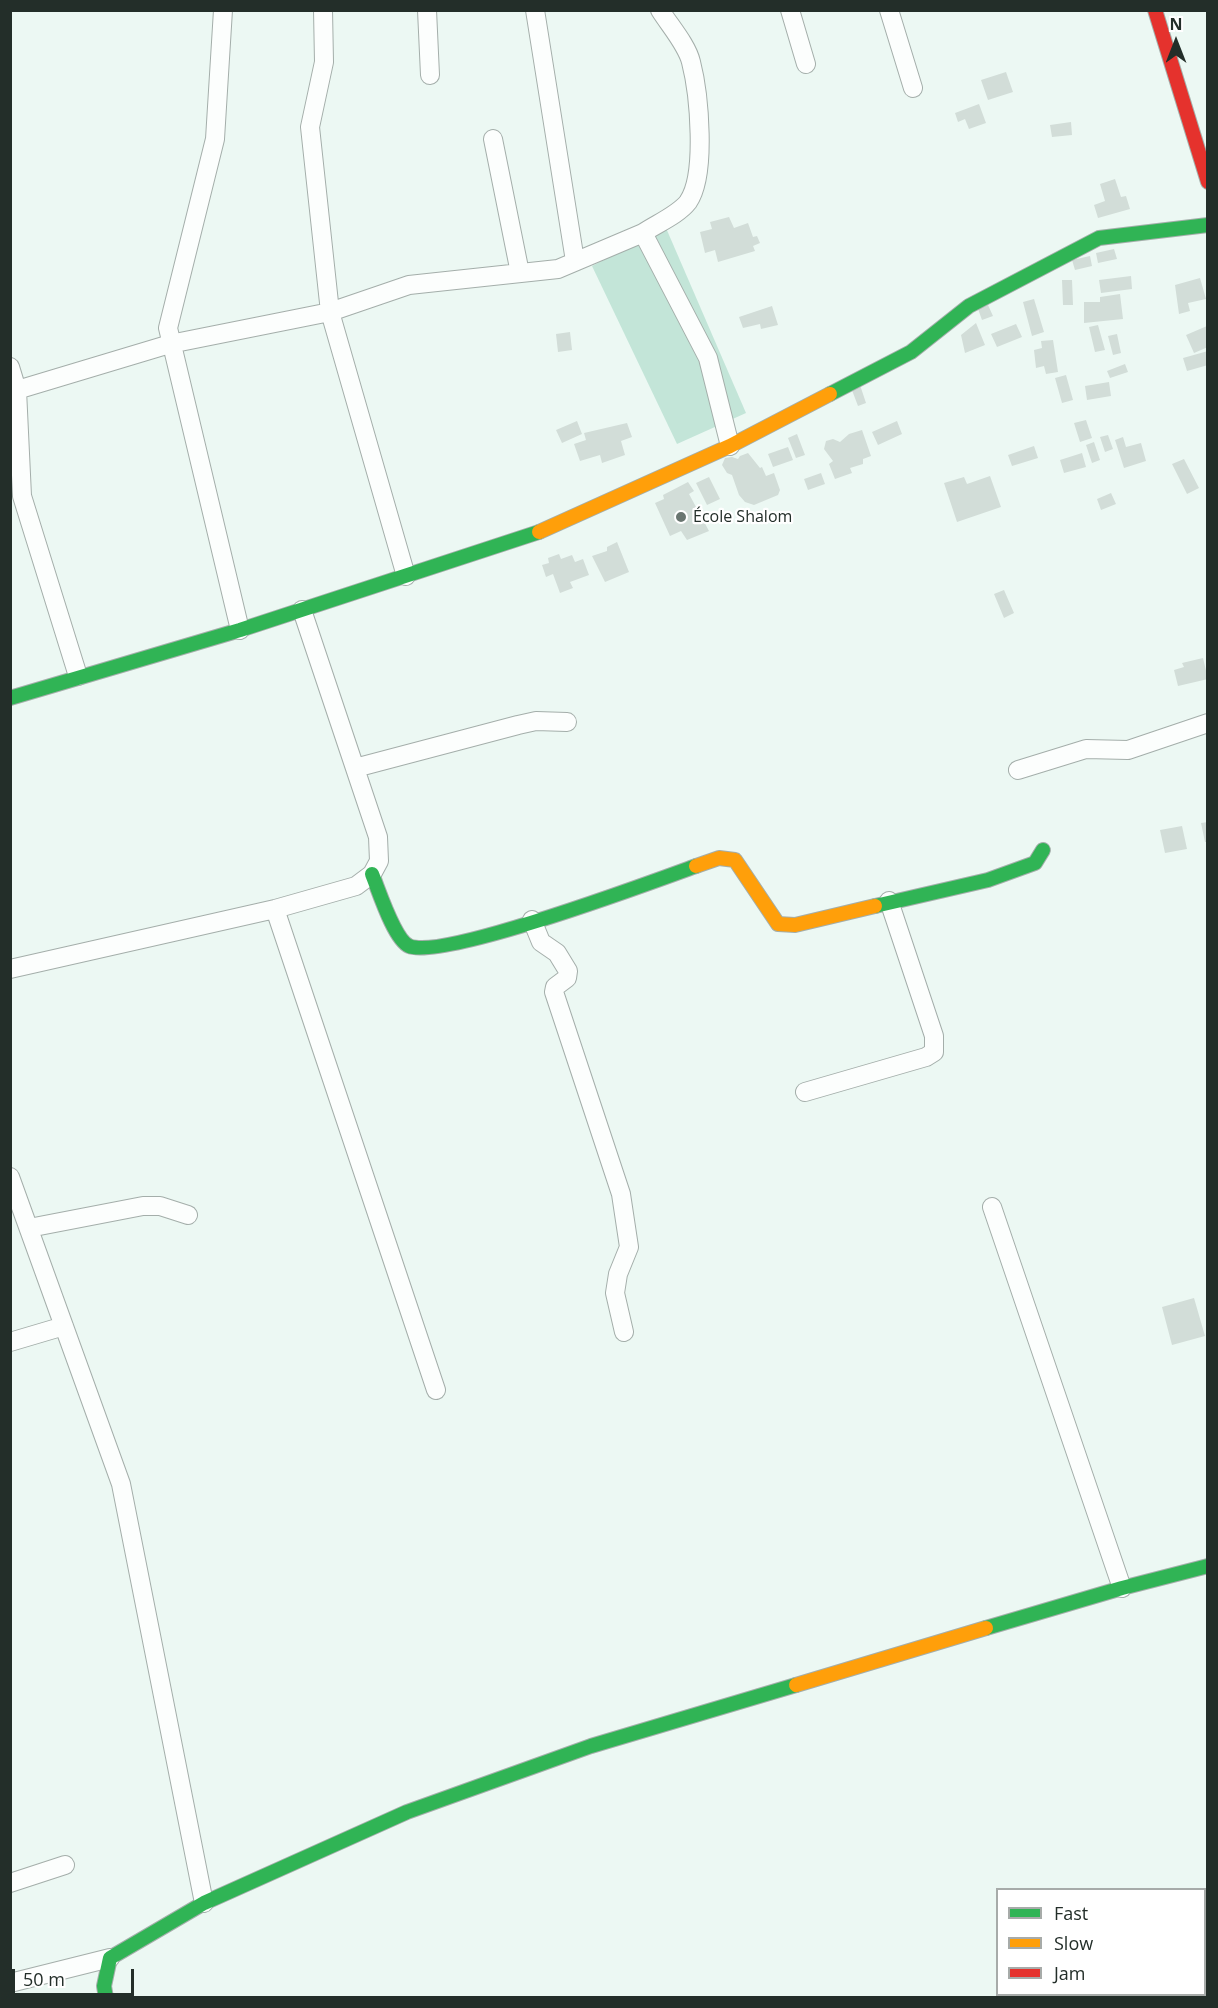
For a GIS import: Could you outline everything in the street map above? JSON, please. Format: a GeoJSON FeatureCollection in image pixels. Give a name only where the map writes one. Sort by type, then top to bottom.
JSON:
{"type":"FeatureCollection","features":[{"type":"Feature","properties":{"kind":"street"},"geometry":{"type":"LineString","coordinates":[[223,10],[215,138],[168,328],[240,630]]}},
{"type":"Feature","properties":{"kind":"street"},"geometry":{"type":"LineString","coordinates":[[323,10],[324,62],[310,127],[330,312],[406,576]]}},
{"type":"Feature","properties":{"kind":"street"},"geometry":{"type":"LineString","coordinates":[[428,10],[430,75]]}},
{"type":"Feature","properties":{"kind":"street"},"geometry":{"type":"LineString","coordinates":[[535,10],[575,261]]}},
{"type":"Feature","properties":{"kind":"street"},"geometry":{"type":"LineString","coordinates":[[17,390],[170,344],[330,312],[410,285],[558,270],[643,233],[686,205],[694,193],[699,176],[700,129],[691,60],[660,10]]}},
{"type":"Feature","properties":{"kind":"street"},"geometry":{"type":"LineString","coordinates":[[790,10],[806,64]]}},
{"type":"Feature","properties":{"kind":"street"},"geometry":{"type":"LineString","coordinates":[[889,10],[914,88]]}},
{"type":"Feature","properties":{"kind":"street"},"geometry":{"type":"LineString","coordinates":[[1155,10],[1207,177]]}},
{"type":"Feature","properties":{"kind":"street"},"geometry":{"type":"LineString","coordinates":[[493,139],[520,273]]}},
{"type":"Feature","properties":{"kind":"street"},"geometry":{"type":"LineString","coordinates":[[10,698],[78,676],[240,630],[528,537],[730,446],[911,352],[969,306],[1099,238],[1208,225]]}},
{"type":"Feature","properties":{"kind":"street"},"geometry":{"type":"LineString","coordinates":[[643,233],[708,358],[730,446]]}},
{"type":"Feature","properties":{"kind":"street"},"geometry":{"type":"LineString","coordinates":[[10,367],[17,390],[22,496],[78,676]]}},
{"type":"Feature","properties":{"kind":"street"},"geometry":{"type":"LineString","coordinates":[[10,969],[275,909],[356,886],[372,874],[379,861],[378,837],[302,610]]}},
{"type":"Feature","properties":{"kind":"street"},"geometry":{"type":"LineString","coordinates":[[355,768],[518,724],[536,721],[567,722]]}},
{"type":"Feature","properties":{"kind":"street"},"geometry":{"type":"LineString","coordinates":[[1018,770],[1086,749],[1128,750],[1208,723]]}},
{"type":"Feature","properties":{"kind":"street"},"geometry":{"type":"LineString","coordinates":[[372,874],[399,940],[411,946],[442,947],[596,903],[718,858],[735,860],[769,914],[778,924],[795,925],[889,901],[988,880],[1035,863],[1043,850]]}},
{"type":"Feature","properties":{"kind":"street"},"geometry":{"type":"LineString","coordinates":[[805,1092],[926,1057],[934,1052],[934,1036],[889,901]]}},
{"type":"Feature","properties":{"kind":"street"},"geometry":{"type":"LineString","coordinates":[[275,909],[436,1390]]}},
{"type":"Feature","properties":{"kind":"street"},"geometry":{"type":"LineString","coordinates":[[532,920],[540,942],[557,953],[568,971],[567,978],[555,987],[554,992],[621,1194],[629,1246],[618,1274],[615,1293],[624,1332]]}},
{"type":"Feature","properties":{"kind":"street"},"geometry":{"type":"LineString","coordinates":[[10,1177],[21,1220],[64,1326],[121,1484],[204,1903]]}},
{"type":"Feature","properties":{"kind":"street"},"geometry":{"type":"LineString","coordinates":[[21,1220],[142,1206],[160,1206],[188,1215]]}},
{"type":"Feature","properties":{"kind":"street"},"geometry":{"type":"LineString","coordinates":[[992,1207],[1122,1588]]}},
{"type":"Feature","properties":{"kind":"street"},"geometry":{"type":"LineString","coordinates":[[10,1342],[64,1326]]}},
{"type":"Feature","properties":{"kind":"street"},"geometry":{"type":"LineString","coordinates":[[10,1983],[110,1958],[204,1903],[407,1812],[591,1746],[1122,1588],[1208,1566]]}},
{"type":"Feature","properties":{"kind":"street"},"geometry":{"type":"LineString","coordinates":[[10,1883],[65,1865]]}},
{"type":"Feature","properties":{"kind":"street"},"geometry":{"type":"LineString","coordinates":[[106,1998],[104,1986],[110,1958]]}},
{"type":"Feature","properties":{"kind":"green space"},"geometry":{"type":"Polygon","coordinates":[[[666,228],[746,413],[677,444],[592,266],[666,228]]]}},
{"type":"Feature","properties":{"kind":"building"},"geometry":{"type":"Polygon","coordinates":[[[1006,72],[1013,92],[988,100],[981,80],[1006,72]]]}},
{"type":"Feature","properties":{"kind":"building"},"geometry":{"type":"Polygon","coordinates":[[[979,104],[986,123],[969,129],[965,119],[958,122],[955,113],[979,104]]]}},
{"type":"Feature","properties":{"kind":"building"},"geometry":{"type":"Polygon","coordinates":[[[1071,122],[1072,135],[1052,137],[1050,125],[1071,122]]]}},
{"type":"Feature","properties":{"kind":"building"},"geometry":{"type":"Polygon","coordinates":[[[1115,179],[1121,197],[1126,196],[1130,209],[1098,218],[1094,205],[1105,201],[1100,184],[1115,179]]]}},
{"type":"Feature","properties":{"kind":"building"},"geometry":{"type":"Polygon","coordinates":[[[729,217],[734,228],[748,223],[753,237],[757,236],[760,243],[753,246],[755,251],[718,262],[715,250],[705,253],[700,232],[712,229],[710,222],[729,217]]]}},
{"type":"Feature","properties":{"kind":"building"},"geometry":{"type":"Polygon","coordinates":[[[1114,249],[1117,259],[1098,263],[1096,253],[1114,249]]]}},
{"type":"Feature","properties":{"kind":"building"},"geometry":{"type":"Polygon","coordinates":[[[1090,256],[1092,266],[1075,270],[1072,260],[1090,256]]]}},
{"type":"Feature","properties":{"kind":"building"},"geometry":{"type":"Polygon","coordinates":[[[1131,276],[1132,289],[1101,293],[1099,280],[1131,276]]]}},
{"type":"Feature","properties":{"kind":"building"},"geometry":{"type":"Polygon","coordinates":[[[1200,278],[1206,299],[1188,303],[1190,311],[1179,314],[1175,285],[1200,278]]]}},
{"type":"Feature","properties":{"kind":"building"},"geometry":{"type":"Polygon","coordinates":[[[1062,280],[1072,280],[1073,305],[1063,305],[1062,280]]]}},
{"type":"Feature","properties":{"kind":"building"},"geometry":{"type":"Polygon","coordinates":[[[1120,294],[1123,319],[1084,323],[1084,302],[1100,302],[1100,297],[1120,294]]]}},
{"type":"Feature","properties":{"kind":"building"},"geometry":{"type":"Polygon","coordinates":[[[1034,299],[1044,332],[1032,336],[1023,302],[1034,299]]]}},
{"type":"Feature","properties":{"kind":"building"},"geometry":{"type":"Polygon","coordinates":[[[988,305],[993,316],[982,320],[978,309],[988,305]]]}},
{"type":"Feature","properties":{"kind":"building"},"geometry":{"type":"Polygon","coordinates":[[[772,306],[778,325],[761,329],[760,324],[743,328],[739,317],[772,306]]]}},
{"type":"Feature","properties":{"kind":"building"},"geometry":{"type":"Polygon","coordinates":[[[976,323],[985,345],[965,353],[961,335],[976,323]]]}},
{"type":"Feature","properties":{"kind":"building"},"geometry":{"type":"Polygon","coordinates":[[[1016,324],[1022,337],[997,347],[991,334],[1016,324]]]}},
{"type":"Feature","properties":{"kind":"building"},"geometry":{"type":"Polygon","coordinates":[[[1098,325],[1105,350],[1095,352],[1089,327],[1098,325]]]}},
{"type":"Feature","properties":{"kind":"building"},"geometry":{"type":"Polygon","coordinates":[[[1207,326],[1208,347],[1194,353],[1186,335],[1207,326]]]}},
{"type":"Feature","properties":{"kind":"building"},"geometry":{"type":"Polygon","coordinates":[[[570,332],[572,350],[558,352],[556,334],[570,332]]]}},
{"type":"Feature","properties":{"kind":"building"},"geometry":{"type":"Polygon","coordinates":[[[1117,334],[1121,353],[1113,355],[1108,336],[1117,334]]]}},
{"type":"Feature","properties":{"kind":"building"},"geometry":{"type":"Polygon","coordinates":[[[1053,340],[1058,372],[1046,374],[1044,366],[1036,368],[1034,350],[1042,348],[1041,341],[1053,340]]]}},
{"type":"Feature","properties":{"kind":"building"},"geometry":{"type":"Polygon","coordinates":[[[1208,351],[1208,365],[1187,371],[1183,358],[1208,351]]]}},
{"type":"Feature","properties":{"kind":"building"},"geometry":{"type":"Polygon","coordinates":[[[1125,364],[1128,372],[1110,378],[1107,371],[1125,364]]]}},
{"type":"Feature","properties":{"kind":"building"},"geometry":{"type":"Polygon","coordinates":[[[1066,375],[1073,400],[1062,403],[1055,378],[1066,375]]]}},
{"type":"Feature","properties":{"kind":"building"},"geometry":{"type":"Polygon","coordinates":[[[859,382],[866,403],[858,406],[850,385],[859,382]]]}},
{"type":"Feature","properties":{"kind":"building"},"geometry":{"type":"Polygon","coordinates":[[[1109,382],[1111,396],[1087,400],[1085,386],[1109,382]]]}},
{"type":"Feature","properties":{"kind":"building"},"geometry":{"type":"Polygon","coordinates":[[[1086,420],[1092,438],[1080,442],[1074,423],[1086,420]]]}},
{"type":"Feature","properties":{"kind":"building"},"geometry":{"type":"Polygon","coordinates":[[[577,421],[582,434],[562,443],[556,430],[577,421]]]}},
{"type":"Feature","properties":{"kind":"building"},"geometry":{"type":"Polygon","coordinates":[[[897,421],[902,434],[878,445],[872,432],[897,421]]]}},
{"type":"Feature","properties":{"kind":"building"},"geometry":{"type":"Polygon","coordinates":[[[627,423],[632,437],[621,441],[625,455],[602,463],[600,455],[580,461],[574,444],[586,440],[584,433],[627,423]]]}},
{"type":"Feature","properties":{"kind":"building"},"geometry":{"type":"Polygon","coordinates":[[[862,430],[871,456],[863,459],[863,464],[850,468],[852,473],[835,479],[829,464],[833,461],[824,449],[826,441],[833,439],[840,442],[849,434],[862,430]]]}},
{"type":"Feature","properties":{"kind":"building"},"geometry":{"type":"Polygon","coordinates":[[[797,434],[805,455],[796,458],[788,438],[797,434]]]}},
{"type":"Feature","properties":{"kind":"building"},"geometry":{"type":"Polygon","coordinates":[[[1108,435],[1113,449],[1105,452],[1100,437],[1108,435]]]}},
{"type":"Feature","properties":{"kind":"building"},"geometry":{"type":"Polygon","coordinates":[[[1123,437],[1126,447],[1141,443],[1146,461],[1124,468],[1115,440],[1123,437]]]}},
{"type":"Feature","properties":{"kind":"building"},"geometry":{"type":"Polygon","coordinates":[[[1094,442],[1100,460],[1092,463],[1086,445],[1094,442]]]}},
{"type":"Feature","properties":{"kind":"building"},"geometry":{"type":"Polygon","coordinates":[[[1034,446],[1038,458],[1012,466],[1008,455],[1034,446]]]}},
{"type":"Feature","properties":{"kind":"building"},"geometry":{"type":"Polygon","coordinates":[[[788,447],[793,460],[773,467],[768,454],[788,447]]]}},
{"type":"Feature","properties":{"kind":"building"},"geometry":{"type":"Polygon","coordinates":[[[748,453],[760,468],[762,467],[766,476],[774,473],[780,490],[778,495],[754,505],[745,502],[739,495],[732,475],[727,473],[722,465],[725,458],[738,459],[748,453]]]}},
{"type":"Feature","properties":{"kind":"building"},"geometry":{"type":"Polygon","coordinates":[[[1082,453],[1086,467],[1064,473],[1060,460],[1082,453]]]}},
{"type":"Feature","properties":{"kind":"building"},"geometry":{"type":"Polygon","coordinates":[[[1184,459],[1199,488],[1187,494],[1172,464],[1184,459]]]}},
{"type":"Feature","properties":{"kind":"building"},"geometry":{"type":"Polygon","coordinates":[[[821,473],[825,484],[808,490],[804,479],[821,473]]]}},
{"type":"Feature","properties":{"kind":"building"},"geometry":{"type":"Polygon","coordinates":[[[990,476],[1001,507],[957,522],[944,483],[964,477],[967,484],[990,476]]]}},
{"type":"Feature","properties":{"kind":"building"},"geometry":{"type":"Polygon","coordinates":[[[709,477],[720,499],[707,505],[696,483],[709,477]]]}},
{"type":"Feature","properties":{"kind":"building","name":"École Shalom"},"geometry":{"type":"Polygon","coordinates":[[[688,482],[694,491],[689,494],[709,531],[687,540],[681,531],[670,536],[655,503],[664,499],[663,495],[688,482]]]}},
{"type":"Feature","properties":{"kind":"building"},"geometry":{"type":"Polygon","coordinates":[[[1111,493],[1116,504],[1101,510],[1097,499],[1111,493]]]}},
{"type":"Feature","properties":{"kind":"building"},"geometry":{"type":"Polygon","coordinates":[[[617,542],[629,572],[605,582],[592,556],[607,551],[607,547],[617,542]]]}},
{"type":"Feature","properties":{"kind":"building"},"geometry":{"type":"Polygon","coordinates":[[[559,554],[561,559],[572,555],[575,562],[583,559],[589,575],[570,582],[573,588],[560,593],[553,574],[546,577],[542,565],[549,563],[548,558],[559,554]]]}},
{"type":"Feature","properties":{"kind":"building"},"geometry":{"type":"Polygon","coordinates":[[[1004,590],[1014,613],[1004,618],[994,594],[1004,590]]]}},
{"type":"Feature","properties":{"kind":"building"},"geometry":{"type":"Polygon","coordinates":[[[1203,658],[1208,679],[1178,686],[1174,670],[1184,667],[1182,663],[1203,658]]]}},
{"type":"Feature","properties":{"kind":"building"},"geometry":{"type":"Polygon","coordinates":[[[1208,822],[1208,842],[1205,842],[1201,823],[1208,822]]]}},
{"type":"Feature","properties":{"kind":"building"},"geometry":{"type":"Polygon","coordinates":[[[1182,826],[1187,849],[1165,853],[1160,830],[1182,826]]]}},
{"type":"Feature","properties":{"kind":"building"},"geometry":{"type":"Polygon","coordinates":[[[1194,1298],[1205,1336],[1172,1345],[1162,1307],[1194,1298]]]}},
{"type":"Feature","properties":{"kind":"traffic: fast"},"geometry":{"type":"LineString","coordinates":[[830,394],[911,352],[969,306],[1099,238],[1208,225]]}},
{"type":"Feature","properties":{"kind":"traffic: fast"},"geometry":{"type":"LineString","coordinates":[[10,698],[240,630],[539,532]]}},
{"type":"Feature","properties":{"kind":"traffic: fast"},"geometry":{"type":"LineString","coordinates":[[875,906],[988,880],[1035,863],[1043,850]]}},
{"type":"Feature","properties":{"kind":"traffic: fast"},"geometry":{"type":"LineString","coordinates":[[372,874],[393,925],[403,942],[409,946],[429,947],[462,942],[503,931],[595,902],[696,866]]}},
{"type":"Feature","properties":{"kind":"traffic: fast"},"geometry":{"type":"LineString","coordinates":[[986,1628],[1122,1588],[1208,1566]]}},
{"type":"Feature","properties":{"kind":"traffic: fast"},"geometry":{"type":"LineString","coordinates":[[106,1998],[104,1986],[110,1958],[204,1903],[407,1812],[591,1746],[796,1685]]}},
{"type":"Feature","properties":{"kind":"traffic: slow"},"geometry":{"type":"LineString","coordinates":[[539,532],[730,446],[830,394]]}},
{"type":"Feature","properties":{"kind":"traffic: slow"},"geometry":{"type":"LineString","coordinates":[[696,866],[719,858],[735,860],[778,924],[795,925],[875,906]]}},
{"type":"Feature","properties":{"kind":"traffic: slow"},"geometry":{"type":"LineString","coordinates":[[796,1685],[986,1628]]}},
{"type":"Feature","properties":{"kind":"traffic: jam"},"geometry":{"type":"LineString","coordinates":[[1155,10],[1208,182]]}},
{"type":"Feature","properties":{"kind":"place","name":"École Shalom"},"geometry":{"type":"Point","coordinates":[681,517]}}]}
